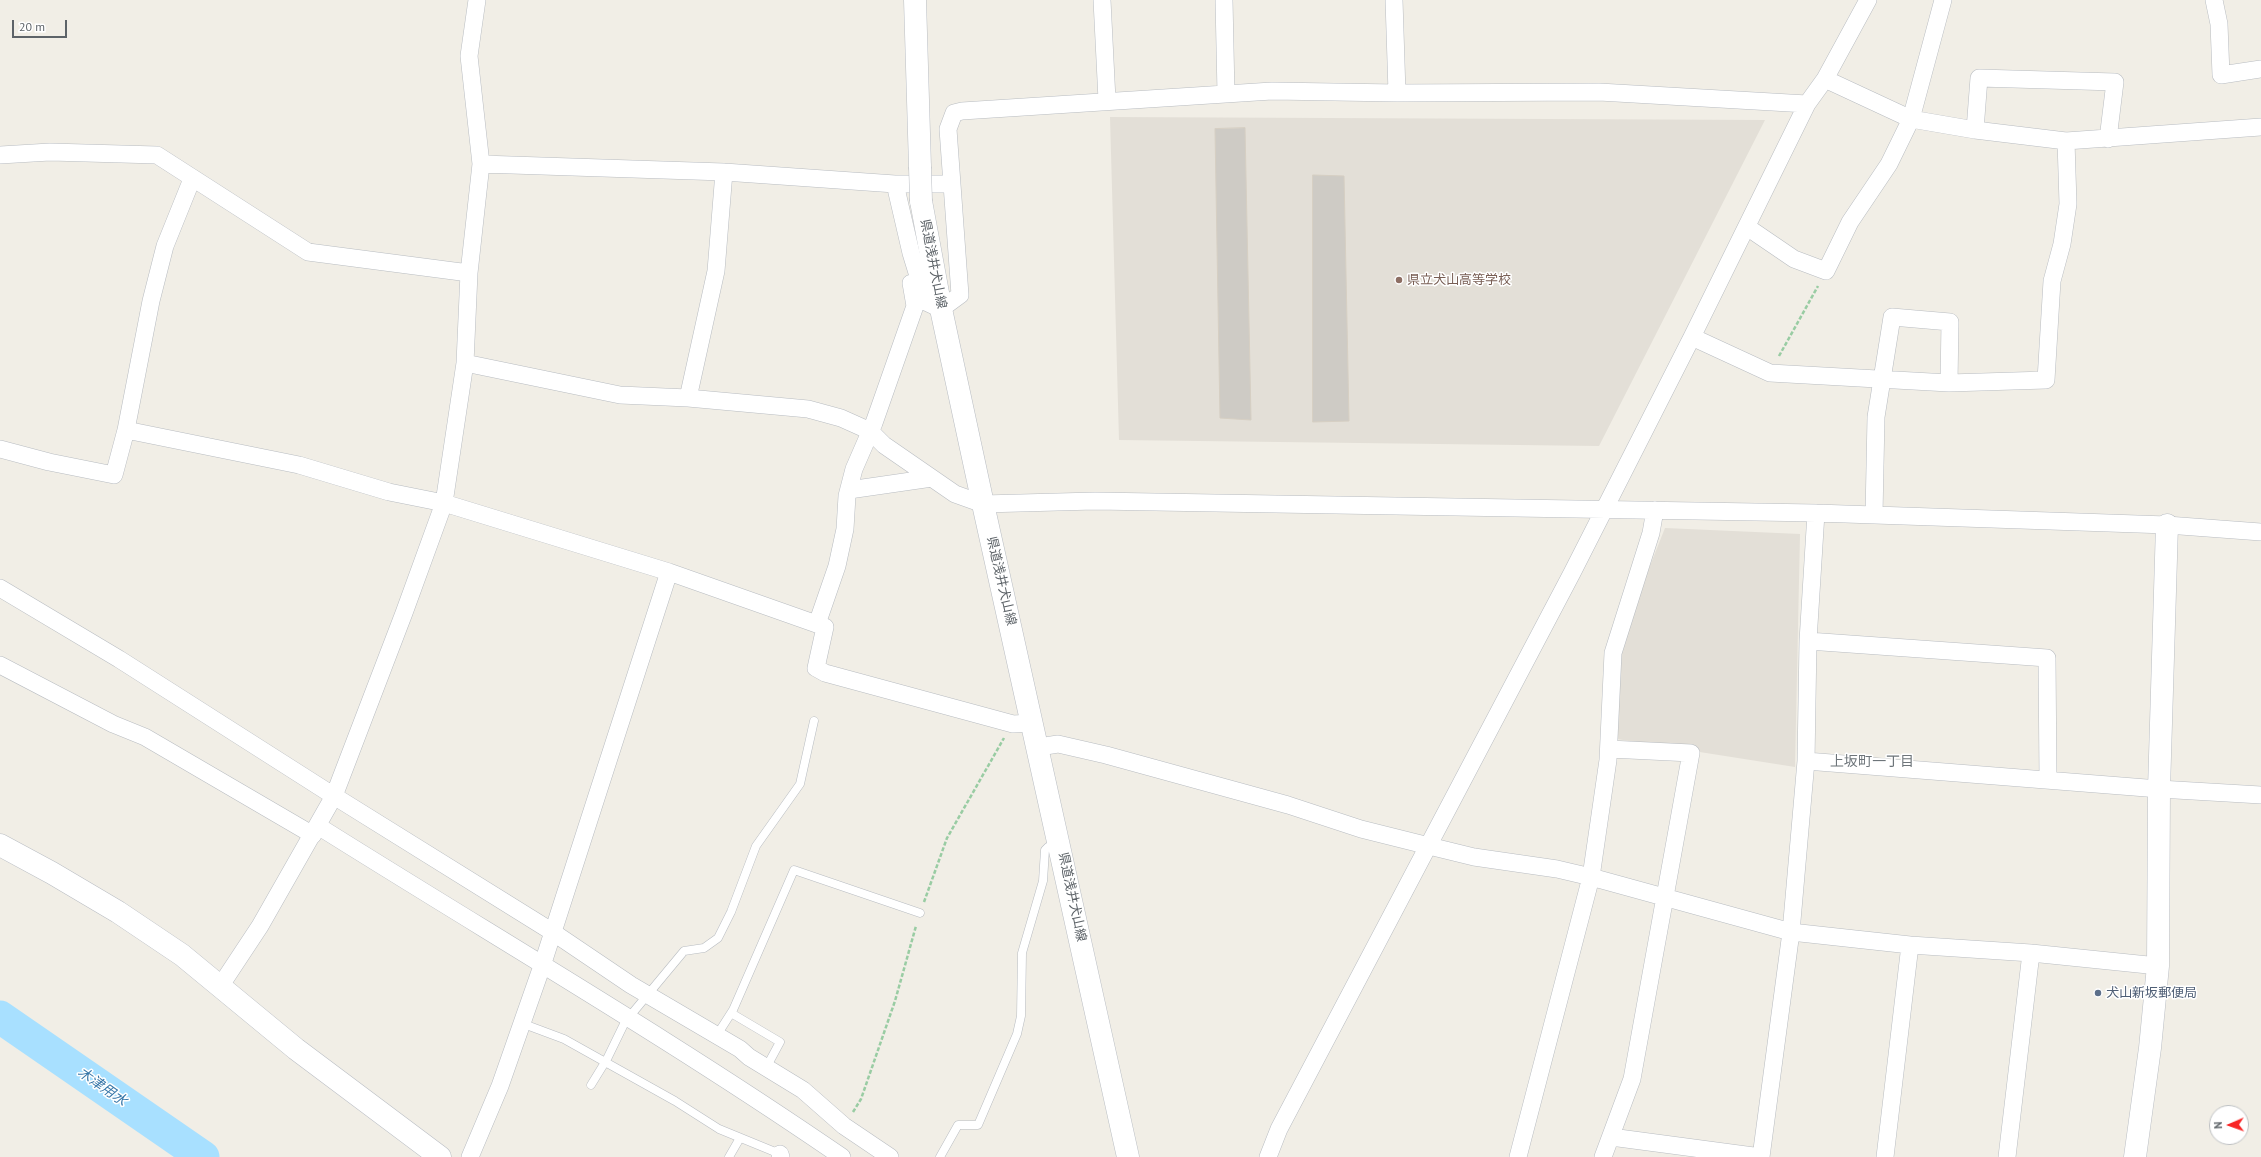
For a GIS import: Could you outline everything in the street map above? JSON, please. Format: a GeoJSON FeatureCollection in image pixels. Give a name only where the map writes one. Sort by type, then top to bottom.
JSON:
{"type":"FeatureCollection","features":[{"type":"Feature","properties":{"kind":"main road","name":"県道浅井犬山線"},"geometry":{"type":"LineString","coordinates":[[915,0],[921,203],[941,309],[983,504],[1039,747],[1128,1157]]}},
{"type":"Feature","properties":{"kind":"main road"},"geometry":{"type":"LineString","coordinates":[[2135,1157],[2150,1048],[2158,966],[2159,789],[2167,525]]}},
{"type":"Feature","properties":{"kind":"main road"},"geometry":{"type":"LineString","coordinates":[[0,845],[52,873],[118,912],[182,956],[221,985],[296,1048],[440,1157]]}},
{"type":"Feature","properties":{"kind":"street"},"geometry":{"type":"LineString","coordinates":[[221,985],[260,926],[334,796],[404,613],[444,503],[465,363],[469,273],[481,164],[469,56],[477,0]]}},
{"type":"Feature","properties":{"kind":"street"},"geometry":{"type":"LineString","coordinates":[[1102,0],[1107,100]]}},
{"type":"Feature","properties":{"kind":"street"},"geometry":{"type":"LineString","coordinates":[[1224,0],[1226,94]]}},
{"type":"Feature","properties":{"kind":"street"},"geometry":{"type":"LineString","coordinates":[[1394,0],[1397,93]]}},
{"type":"Feature","properties":{"kind":"street"},"geometry":{"type":"LineString","coordinates":[[1268,1157],[1279,1129],[1429,846],[1604,509],[1747,228],[1807,104],[1825,79],[1868,0]]}},
{"type":"Feature","properties":{"kind":"street"},"geometry":{"type":"LineString","coordinates":[[1747,228],[1794,259],[1826,271],[1850,222],[1889,164],[1911,119],[1943,0]]}},
{"type":"Feature","properties":{"kind":"street"},"geometry":{"type":"LineString","coordinates":[[2214,0],[2219,24],[2221,75],[2261,69]]}},
{"type":"Feature","properties":{"kind":"street"},"geometry":{"type":"LineString","coordinates":[[1975,130],[1979,78],[2115,82],[2108,139]]}},
{"type":"Feature","properties":{"kind":"street"},"geometry":{"type":"LineString","coordinates":[[1825,79],[1911,119],[1975,130],[2066,142],[2261,127]]}},
{"type":"Feature","properties":{"kind":"street"},"geometry":{"type":"LineString","coordinates":[[895,184],[911,253],[926,302],[941,309],[960,295],[948,129],[954,113],[962,111],[1107,100],[1272,91],[1397,93],[1599,92],[1807,104]]}},
{"type":"Feature","properties":{"kind":"street"},"geometry":{"type":"LineString","coordinates":[[1692,337],[1770,373],[1949,383],[2046,380],[2052,281],[2062,244],[2068,204],[2066,142]]}},
{"type":"Feature","properties":{"kind":"street"},"geometry":{"type":"LineString","coordinates":[[0,155],[50,152],[157,155],[192,180],[308,252],[469,273]]}},
{"type":"Feature","properties":{"kind":"street"},"geometry":{"type":"LineString","coordinates":[[481,164],[724,172],[895,184],[951,184]]}},
{"type":"Feature","properties":{"kind":"street"},"geometry":{"type":"LineString","coordinates":[[688,398],[716,270],[724,172]]}},
{"type":"Feature","properties":{"kind":"street"},"geometry":{"type":"LineString","coordinates":[[0,449],[114,474],[126,430],[151,301],[165,246],[192,180]]}},
{"type":"Feature","properties":{"kind":"street"},"geometry":{"type":"LineString","coordinates":[[817,624],[837,566],[845,529],[849,490],[854,469],[870,431],[915,306],[908,269],[911,253]]}},
{"type":"Feature","properties":{"kind":"street"},"geometry":{"type":"LineString","coordinates":[[1874,515],[1876,418],[1892,317],[1950,322],[1949,383]]}},
{"type":"Feature","properties":{"kind":"street"},"geometry":{"type":"LineString","coordinates":[[465,363],[620,395],[688,398],[808,410],[841,418],[870,431],[884,445],[955,494],[983,504],[1095,501],[1816,513],[2167,525],[2261,532]]}},
{"type":"Feature","properties":{"kind":"street"},"geometry":{"type":"LineString","coordinates":[[126,430],[298,465],[389,492],[444,503],[669,572],[824,627],[816,668],[825,673],[1013,724],[1033,723]]}},
{"type":"Feature","properties":{"kind":"street"},"geometry":{"type":"LineString","coordinates":[[849,490],[932,478]]}},
{"type":"Feature","properties":{"kind":"street"},"geometry":{"type":"LineString","coordinates":[[1518,1157],[1590,877],[1609,749],[1613,653],[1651,534],[1655,510]]}},
{"type":"Feature","properties":{"kind":"street"},"geometry":{"type":"LineString","coordinates":[[1611,1137],[1761,1157],[1791,932],[1806,761],[1808,641],[1816,513]]}},
{"type":"Feature","properties":{"kind":"street"},"geometry":{"type":"LineString","coordinates":[[470,1157],[500,1086],[542,966],[551,931],[669,572]]}},
{"type":"Feature","properties":{"kind":"street"},"geometry":{"type":"LineString","coordinates":[[0,588],[185,700],[648,994],[717,1035],[766,1068],[803,1090],[844,1126],[890,1157]]}},
{"type":"Feature","properties":{"kind":"street"},"geometry":{"type":"LineString","coordinates":[[1808,641],[2047,658],[2048,780]]}},
{"type":"Feature","properties":{"kind":"street"},"geometry":{"type":"LineString","coordinates":[[0,665],[113,724],[145,737],[316,830],[629,1017],[764,1103],[842,1157]]}},
{"type":"Feature","properties":{"kind":"street"},"geometry":{"type":"LineString","coordinates":[[1039,747],[1058,744],[1106,755],[1288,805],[1361,829],[1474,857],[1557,869],[1791,932],[1910,945],[2031,953],[2158,966]]}},
{"type":"Feature","properties":{"kind":"street"},"geometry":{"type":"LineString","coordinates":[[1603,1157],[1632,1079],[1691,753],[1609,749]]}},
{"type":"Feature","properties":{"kind":"street"},"geometry":{"type":"LineString","coordinates":[[1806,761],[2159,789],[2261,795]]}},
{"type":"Feature","properties":{"kind":"street"},"geometry":{"type":"LineString","coordinates":[[1884,1157],[1910,945]]}},
{"type":"Feature","properties":{"kind":"street"},"geometry":{"type":"LineString","coordinates":[[2007,1157],[2031,953]]}},
{"type":"Feature","properties":{"kind":"lane"},"geometry":{"type":"LineString","coordinates":[[591,1085],[629,1017],[684,951],[704,948],[714,943],[718,938],[731,912],[756,846],[800,784],[814,721]]}},
{"type":"Feature","properties":{"kind":"lane"},"geometry":{"type":"LineString","coordinates":[[940,1157],[958,1125],[978,1125],[1017,1034],[1021,1016],[1022,953],[1043,881],[1045,850],[1048,847],[1060,845]]}},
{"type":"Feature","properties":{"kind":"lane"},"geometry":{"type":"LineString","coordinates":[[717,1035],[731,1013],[794,870],[920,913]]}},
{"type":"Feature","properties":{"kind":"lane"},"geometry":{"type":"LineString","coordinates":[[731,1013],[780,1042],[766,1068]]}},
{"type":"Feature","properties":{"kind":"lane"},"geometry":{"type":"LineString","coordinates":[[521,1023],[564,1039],[675,1101],[719,1129],[781,1156]]}},
{"type":"Feature","properties":{"kind":"lane"},"geometry":{"type":"LineString","coordinates":[[729,1157],[740,1138]]}},
{"type":"Feature","properties":{"kind":"path"},"geometry":{"type":"LineString","coordinates":[[1770,373],[1826,271]]}},
{"type":"Feature","properties":{"kind":"shaded area","name":"県立犬山高等学校"},"geometry":{"type":"Polygon","coordinates":[[[1110,117],[1765,120],[1599,446],[1119,440],[1110,117]]]}},
{"type":"Feature","properties":{"kind":"shaded area"},"geometry":{"type":"Polygon","coordinates":[[[1665,528],[1800,534],[1795,767],[1617,739],[1619,644],[1665,528]]]}},
{"type":"Feature","properties":{"kind":"building"},"geometry":{"type":"Polygon","coordinates":[[[1245,128],[1251,420],[1220,418],[1215,129],[1245,128]]]}},
{"type":"Feature","properties":{"kind":"building"},"geometry":{"type":"Polygon","coordinates":[[[1313,175],[1344,176],[1349,421],[1313,422],[1313,175]]]}},
{"type":"Feature","properties":{"kind":"waterway","name":"木津用水"},"geometry":{"type":"LineString","coordinates":[[0,1017],[203,1157]]}},
{"type":"Feature","properties":{"kind":"place","name":"県立犬山高等学校"},"geometry":{"type":"Point","coordinates":[1399,280]}},
{"type":"Feature","properties":{"kind":"place","name":"犬山新坂郵便局"},"geometry":{"type":"Point","coordinates":[2098,993]}},
{"type":"Feature","properties":{"kind":"district","name":"上坂町一丁目"},"geometry":{"type":"Point","coordinates":[1872,762]}}]}
